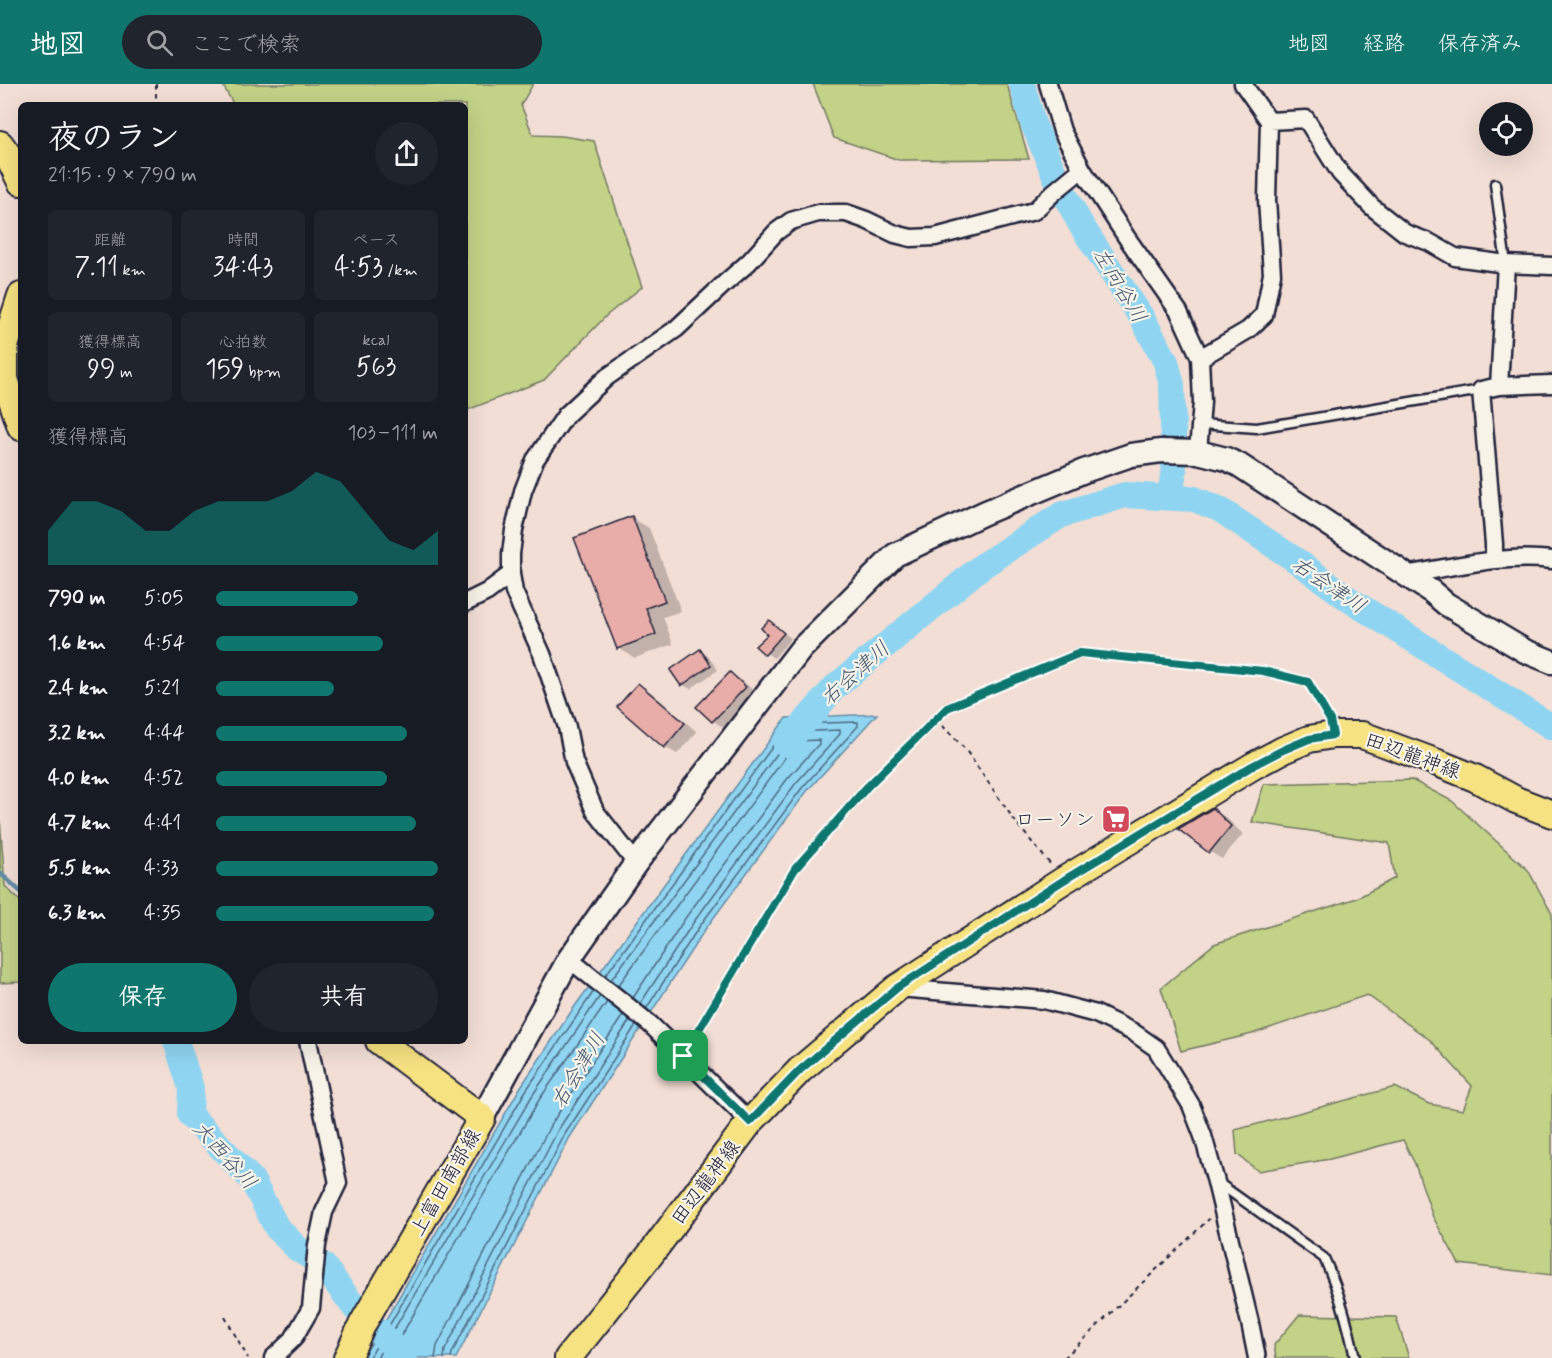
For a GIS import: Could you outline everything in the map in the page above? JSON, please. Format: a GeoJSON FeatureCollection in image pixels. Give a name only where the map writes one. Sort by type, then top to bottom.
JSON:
{"type":"FeatureCollection","features":[{"type":"Feature","properties":{"kind":"main road"},"geometry":{"type":"LineString","coordinates":[[0,144],[18,176]]}},
{"type":"Feature","properties":{"kind":"main road"},"geometry":{"type":"LineString","coordinates":[[18,305],[5,346],[5,380],[18,418]]}},
{"type":"Feature","properties":{"kind":"main road","name":"田辺龍神線"},"geometry":{"type":"LineString","coordinates":[[568,1358],[650,1255],[750,1122],[800,1070],[897,988],[1064,880],[1252,766],[1309,739],[1333,735],[1362,735],[1475,778],[1516,800],[1552,814]]}},
{"type":"Feature","properties":{"kind":"main road","name":"上富田南部線"},"geometry":{"type":"LineString","coordinates":[[347,1358],[365,1319],[482,1118],[383,1044]]}},
{"type":"Feature","properties":{"kind":"street"},"geometry":{"type":"LineString","coordinates":[[1048,84],[1062,131],[1082,169],[1179,312],[1200,358],[1202,402],[1194,452]]}},
{"type":"Feature","properties":{"kind":"street"},"geometry":{"type":"LineString","coordinates":[[1200,358],[1248,330],[1264,315],[1272,274],[1267,200],[1269,122],[1243,84]]}},
{"type":"Feature","properties":{"kind":"street"},"geometry":{"type":"LineString","coordinates":[[1269,122],[1306,119],[1340,173],[1372,207],[1405,233],[1429,242],[1455,257],[1506,264],[1552,266]]}},
{"type":"Feature","properties":{"kind":"street"},"geometry":{"type":"LineString","coordinates":[[636,863],[595,811],[573,762],[567,727],[542,654],[514,592],[511,554],[514,531],[523,491],[535,460],[566,415],[607,377],[676,329],[749,262],[776,232],[791,221],[818,213],[846,213],[895,234],[911,238],[935,237],[1034,210],[1082,169]]}},
{"type":"Feature","properties":{"kind":"street"},"geometry":{"type":"LineString","coordinates":[[1499,386],[1506,264]]}},
{"type":"Feature","properties":{"kind":"street"},"geometry":{"type":"LineString","coordinates":[[1494,560],[1481,390],[1499,386],[1552,384]]}},
{"type":"Feature","properties":{"kind":"street"},"geometry":{"type":"LineString","coordinates":[[482,1118],[578,965],[636,863],[801,649],[895,555],[984,513],[1084,471],[1131,455],[1161,451],[1194,452],[1226,459],[1239,465],[1405,574],[1446,604],[1525,651],[1552,663]]}},
{"type":"Feature","properties":{"kind":"street"},"geometry":{"type":"LineString","coordinates":[[1405,574],[1494,560],[1538,558],[1552,560]]}},
{"type":"Feature","properties":{"kind":"street"},"geometry":{"type":"LineString","coordinates":[[468,602],[487,592],[511,574]]}},
{"type":"Feature","properties":{"kind":"street"},"geometry":{"type":"LineString","coordinates":[[578,965],[650,1024],[750,1122]]}},
{"type":"Feature","properties":{"kind":"street"},"geometry":{"type":"LineString","coordinates":[[897,988],[1044,1000],[1096,1014],[1133,1032],[1156,1048],[1191,1105],[1203,1136],[1257,1358]]}},
{"type":"Feature","properties":{"kind":"street"},"geometry":{"type":"LineString","coordinates":[[273,1358],[293,1339],[311,1308],[317,1245],[324,1212],[338,1183],[309,1044]]}},
{"type":"Feature","properties":{"kind":"lane"},"geometry":{"type":"LineString","coordinates":[[1495,184],[1506,264]]}},
{"type":"Feature","properties":{"kind":"lane"},"geometry":{"type":"LineString","coordinates":[[1200,424],[1257,428],[1481,390]]}},
{"type":"Feature","properties":{"kind":"lane"},"geometry":{"type":"LineString","coordinates":[[1216,1182],[1324,1258],[1334,1278],[1346,1314],[1355,1358]]}},
{"type":"Feature","properties":{"kind":"path"},"geometry":{"type":"LineString","coordinates":[[156,84],[156,102]]}},
{"type":"Feature","properties":{"kind":"path"},"geometry":{"type":"LineString","coordinates":[[683,1056],[795,869],[867,787],[947,708],[1080,653],[1263,671],[1308,682],[1330,720],[1333,735]]}},
{"type":"Feature","properties":{"kind":"path"},"geometry":{"type":"LineString","coordinates":[[936,719],[965,749],[1017,824],[1064,880]]}},
{"type":"Feature","properties":{"kind":"path"},"geometry":{"type":"LineString","coordinates":[[1064,1358],[1222,1207]]}},
{"type":"Feature","properties":{"kind":"path"},"geometry":{"type":"LineString","coordinates":[[225,1317],[248,1358]]}},
{"type":"Feature","properties":{"kind":"green space"},"geometry":{"type":"Polygon","coordinates":[[[222,84],[533,84],[521,105],[533,135],[562,136],[594,141],[642,287],[607,315],[544,380],[468,410],[468,102],[232,102],[222,84]]]}},
{"type":"Feature","properties":{"kind":"green space"},"geometry":{"type":"Polygon","coordinates":[[[813,84],[1007,84],[1029,159],[899,160],[834,138],[813,84]]]}},
{"type":"Feature","properties":{"kind":"green space"},"geometry":{"type":"Polygon","coordinates":[[[1412,780],[1452,801],[1528,870],[1552,914],[1552,1275],[1459,1264],[1433,1217],[1415,1164],[1403,1140],[1330,1159],[1258,1171],[1237,1154],[1235,1130],[1395,1087],[1429,1104],[1463,1110],[1472,1086],[1430,1040],[1367,995],[1252,1034],[1181,1051],[1161,988],[1214,944],[1357,898],[1395,878],[1389,843],[1252,822],[1264,784],[1412,780]]]}},
{"type":"Feature","properties":{"kind":"green space"},"geometry":{"type":"Polygon","coordinates":[[[0,819],[5,886],[18,899],[18,982],[0,983],[0,819]]]}},
{"type":"Feature","properties":{"kind":"green space"},"geometry":{"type":"Polygon","coordinates":[[[1299,1315],[1396,1317],[1409,1358],[1276,1358],[1274,1345],[1299,1315]]]}},
{"type":"Feature","properties":{"kind":"water"},"geometry":{"type":"Polygon","coordinates":[[[877,714],[807,791],[704,931],[570,1137],[456,1358],[361,1358],[374,1340],[520,1088],[575,1006],[786,718],[877,714]]]}},
{"type":"Feature","properties":{"kind":"building"},"geometry":{"type":"Polygon","coordinates":[[[632,516],[665,601],[646,608],[656,634],[617,649],[574,538],[632,516]]]}},
{"type":"Feature","properties":{"kind":"building"},"geometry":{"type":"Polygon","coordinates":[[[769,620],[784,633],[765,655],[755,646],[767,635],[761,628],[769,620]]]}},
{"type":"Feature","properties":{"kind":"building"},"geometry":{"type":"Polygon","coordinates":[[[700,649],[711,665],[681,686],[670,670],[700,649]]]}},
{"type":"Feature","properties":{"kind":"building"},"geometry":{"type":"Polygon","coordinates":[[[730,672],[746,687],[712,722],[696,707],[730,672]]]}},
{"type":"Feature","properties":{"kind":"building"},"geometry":{"type":"Polygon","coordinates":[[[638,683],[685,723],[664,748],[617,707],[638,683]]]}},
{"type":"Feature","properties":{"kind":"building"},"geometry":{"type":"Polygon","coordinates":[[[1213,808],[1231,826],[1209,853],[1178,829],[1213,808]]]}},
{"type":"Feature","properties":{"kind":"waterway","name":"左向谷川"},"geometry":{"type":"LineString","coordinates":[[1022,84],[1033,123],[1056,178],[1081,225],[1142,318],[1166,362],[1172,385],[1174,471],[1170,496]]}},
{"type":"Feature","properties":{"kind":"waterway","name":"右会津川"},"geometry":{"type":"LineString","coordinates":[[786,744],[835,687],[982,566],[1061,515],[1125,495],[1194,499],[1219,509],[1350,600],[1552,727]]}},
{"type":"Feature","properties":{"kind":"waterway","name":"大西谷川"},"geometry":{"type":"LineString","coordinates":[[0,873],[18,889]]}},
{"type":"Feature","properties":{"kind":"waterway","name":"大西谷川"},"geometry":{"type":"LineString","coordinates":[[177,1044],[191,1088],[190,1115],[252,1180],[277,1228],[298,1249],[323,1265],[355,1308],[405,1358]]}},
{"type":"Feature","properties":{"kind":"place","name":"ローソン"},"geometry":{"type":"Point","coordinates":[1116,819]}},
{"type":"Feature","properties":{"kind":"route"},"geometry":{"type":"LineString","coordinates":[[1080,653],[1263,671],[1308,682],[1330,720],[1333,735],[1309,739],[1252,766],[1064,880],[897,988],[800,1070],[750,1122],[683,1056],[795,869],[867,787],[947,708],[1080,653]]}}]}
